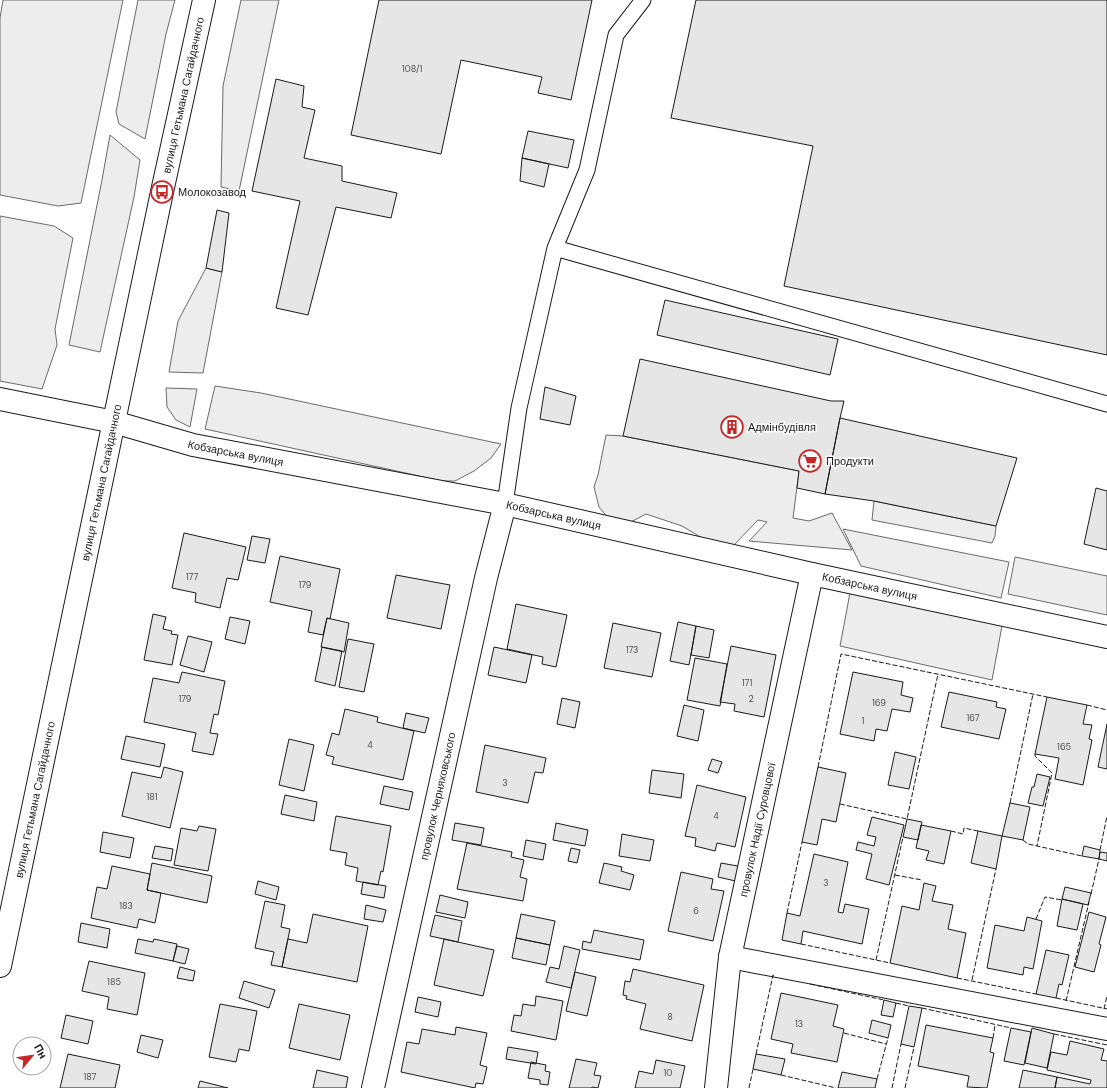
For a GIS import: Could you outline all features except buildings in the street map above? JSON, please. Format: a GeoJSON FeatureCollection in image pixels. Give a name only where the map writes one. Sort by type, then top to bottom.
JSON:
{"type":"FeatureCollection","features":[{"type":"Feature","properties":{"kind":"street","name":"вулиця Гетьмана Сагайдачного"},"geometry":{"type":"LineString","coordinates":[[0,966],[162,192],[204,0]]}},
{"type":"Feature","properties":{"kind":"street","name":"Кобзарська вулиця"},"geometry":{"type":"LineString","coordinates":[[0,399],[114,422],[193,445],[505,504],[812,574],[1107,637]]}},
{"type":"Feature","properties":{"kind":"street","name":"провулок Черняховського"},"geometry":{"type":"LineString","coordinates":[[373,1088],[486,578],[505,504]]}},
{"type":"Feature","properties":{"kind":"street","name":"провулок Надії Суровцової"},"geometry":{"type":"LineString","coordinates":[[716,1088],[730,957],[812,574]]}},
{"type":"Feature","properties":{"kind":"street"},"geometry":{"type":"LineString","coordinates":[[730,957],[1107,1029]]}},
{"type":"Feature","properties":{"kind":"lane"},"geometry":{"type":"LineString","coordinates":[[505,504],[519,408],[555,248],[587,170],[616,35],[643,0]]}},
{"type":"Feature","properties":{"kind":"lane"},"geometry":{"type":"LineString","coordinates":[[555,248],[1107,404]]}},
{"type":"Feature","properties":{"kind":"shaded area"},"geometry":{"type":"Polygon","coordinates":[[[3,0],[123,0],[81,203],[58,206],[0,195],[0,18],[3,0]]]}},
{"type":"Feature","properties":{"kind":"shaded area"},"geometry":{"type":"Polygon","coordinates":[[[138,0],[175,0],[166,34],[145,139],[119,124],[116,112],[138,0]]]}},
{"type":"Feature","properties":{"kind":"shaded area"},"geometry":{"type":"Polygon","coordinates":[[[241,0],[279,0],[239,191],[221,187],[223,86],[241,0]]]}},
{"type":"Feature","properties":{"kind":"shaded area"},"geometry":{"type":"Polygon","coordinates":[[[110,135],[140,160],[134,197],[100,352],[69,345],[110,135]]]}},
{"type":"Feature","properties":{"kind":"shaded area"},"geometry":{"type":"Polygon","coordinates":[[[0,216],[54,226],[73,238],[55,329],[57,345],[42,389],[0,381],[0,216]]]}},
{"type":"Feature","properties":{"kind":"shaded area"},"geometry":{"type":"Polygon","coordinates":[[[206,268],[222,272],[203,373],[169,372],[178,321],[206,268]]]}},
{"type":"Feature","properties":{"kind":"shaded area"},"geometry":{"type":"Polygon","coordinates":[[[215,386],[261,393],[501,444],[491,458],[474,471],[455,481],[442,481],[205,429],[215,386]]]}},
{"type":"Feature","properties":{"kind":"shaded area"},"geometry":{"type":"Polygon","coordinates":[[[166,388],[197,389],[190,427],[176,420],[167,407],[166,388]]]}},
{"type":"Feature","properties":{"kind":"shaded area"},"geometry":{"type":"Polygon","coordinates":[[[606,435],[623,436],[799,471],[793,518],[809,521],[832,513],[852,550],[749,541],[767,522],[758,520],[732,547],[714,545],[682,526],[646,514],[623,526],[610,520],[599,507],[594,487],[606,435]]]}},
{"type":"Feature","properties":{"kind":"shaded area"},"geometry":{"type":"Polygon","coordinates":[[[874,501],[996,526],[995,536],[992,543],[872,520],[874,501]]]}},
{"type":"Feature","properties":{"kind":"shaded area"},"geometry":{"type":"Polygon","coordinates":[[[843,529],[1009,562],[1001,598],[861,566],[843,529]]]}},
{"type":"Feature","properties":{"kind":"shaded area"},"geometry":{"type":"Polygon","coordinates":[[[1015,557],[1107,576],[1107,615],[1008,594],[1015,557]]]}},
{"type":"Feature","properties":{"kind":"shaded area"},"geometry":{"type":"Polygon","coordinates":[[[852,582],[1004,615],[992,680],[840,646],[852,582]]]}},
{"type":"Feature","properties":{"kind":"fence"},"geometry":{"type":"LineString","coordinates":[[818,767],[841,654],[1047,697]]}},
{"type":"Feature","properties":{"kind":"fence"},"geometry":{"type":"LineString","coordinates":[[840,804],[907,819],[938,674]]}},
{"type":"Feature","properties":{"kind":"fence"},"geometry":{"type":"LineString","coordinates":[[1010,803],[1033,694]]}},
{"type":"Feature","properties":{"kind":"fence"},"geometry":{"type":"LineString","coordinates":[[1087,705],[1107,710]]}},
{"type":"Feature","properties":{"kind":"fence"},"geometry":{"type":"LineString","coordinates":[[1035,754],[1035,756],[1052,773],[1037,846]]}},
{"type":"Feature","properties":{"kind":"fence"},"geometry":{"type":"LineString","coordinates":[[1100,850],[1107,816]]}},
{"type":"Feature","properties":{"kind":"fence"},"geometry":{"type":"LineString","coordinates":[[951,831],[963,834],[964,828],[978,831]]}},
{"type":"Feature","properties":{"kind":"fence"},"geometry":{"type":"LineString","coordinates":[[876,960],[903,837]]}},
{"type":"Feature","properties":{"kind":"fence"},"geometry":{"type":"LineString","coordinates":[[1023,840],[1028,844],[1082,856]]}},
{"type":"Feature","properties":{"kind":"fence"},"geometry":{"type":"LineString","coordinates":[[787,913],[802,842]]}},
{"type":"Feature","properties":{"kind":"fence"},"geometry":{"type":"LineString","coordinates":[[1091,894],[1099,859]]}},
{"type":"Feature","properties":{"kind":"fence"},"geometry":{"type":"LineString","coordinates":[[972,980],[996,869]]}},
{"type":"Feature","properties":{"kind":"fence"},"geometry":{"type":"LineString","coordinates":[[895,875],[922,880]]}},
{"type":"Feature","properties":{"kind":"fence"},"geometry":{"type":"LineString","coordinates":[[1036,919],[1045,897],[1062,900]]}},
{"type":"Feature","properties":{"kind":"fence"},"geometry":{"type":"LineString","coordinates":[[1066,1001],[1089,902]]}},
{"type":"Feature","properties":{"kind":"fence"},"geometry":{"type":"LineString","coordinates":[[801,944],[890,963]]}},
{"type":"Feature","properties":{"kind":"fence"},"geometry":{"type":"LineString","coordinates":[[756,1054],[773,975],[775,976]]}},
{"type":"Feature","properties":{"kind":"fence"},"geometry":{"type":"LineString","coordinates":[[957,978],[1036,994]]}},
{"type":"Feature","properties":{"kind":"fence"},"geometry":{"type":"LineString","coordinates":[[810,984],[884,1000]]}},
{"type":"Feature","properties":{"kind":"fence"},"geometry":{"type":"LineString","coordinates":[[1104,1009],[1107,996]]}},
{"type":"Feature","properties":{"kind":"fence"},"geometry":{"type":"LineString","coordinates":[[1056,998],[1107,1009]]}},
{"type":"Feature","properties":{"kind":"fence"},"geometry":{"type":"LineString","coordinates":[[896,1003],[909,1006]]}},
{"type":"Feature","properties":{"kind":"fence"},"geometry":{"type":"LineString","coordinates":[[922,1008],[1011,1028]]}},
{"type":"Feature","properties":{"kind":"fence"},"geometry":{"type":"LineString","coordinates":[[993,1038],[995,1025]]}},
{"type":"Feature","properties":{"kind":"fence"},"geometry":{"type":"LineString","coordinates":[[844,1033],[886,1044]]}},
{"type":"Feature","properties":{"kind":"fence"},"geometry":{"type":"LineString","coordinates":[[1054,1034],[1107,1045]]}},
{"type":"Feature","properties":{"kind":"fence"},"geometry":{"type":"LineString","coordinates":[[877,1079],[888,1038]]}},
{"type":"Feature","properties":{"kind":"fence"},"geometry":{"type":"LineString","coordinates":[[892,1088],[901,1044]]}},
{"type":"Feature","properties":{"kind":"fence"},"geometry":{"type":"LineString","coordinates":[[905,1088],[914,1047]]}},
{"type":"Feature","properties":{"kind":"fence"},"geometry":{"type":"LineString","coordinates":[[749,1088],[753,1069]]}},
{"type":"Feature","properties":{"kind":"fence"},"geometry":{"type":"LineString","coordinates":[[781,1075],[836,1088]]}},
{"type":"Feature","properties":{"kind":"place","name":"Молокозавод"},"geometry":{"type":"Point","coordinates":[162,192]}},
{"type":"Feature","properties":{"kind":"place","name":"Адмінбудівля"},"geometry":{"type":"Point","coordinates":[732,427]}},
{"type":"Feature","properties":{"kind":"place","name":"Продукти"},"geometry":{"type":"Point","coordinates":[810,461]}}]}
